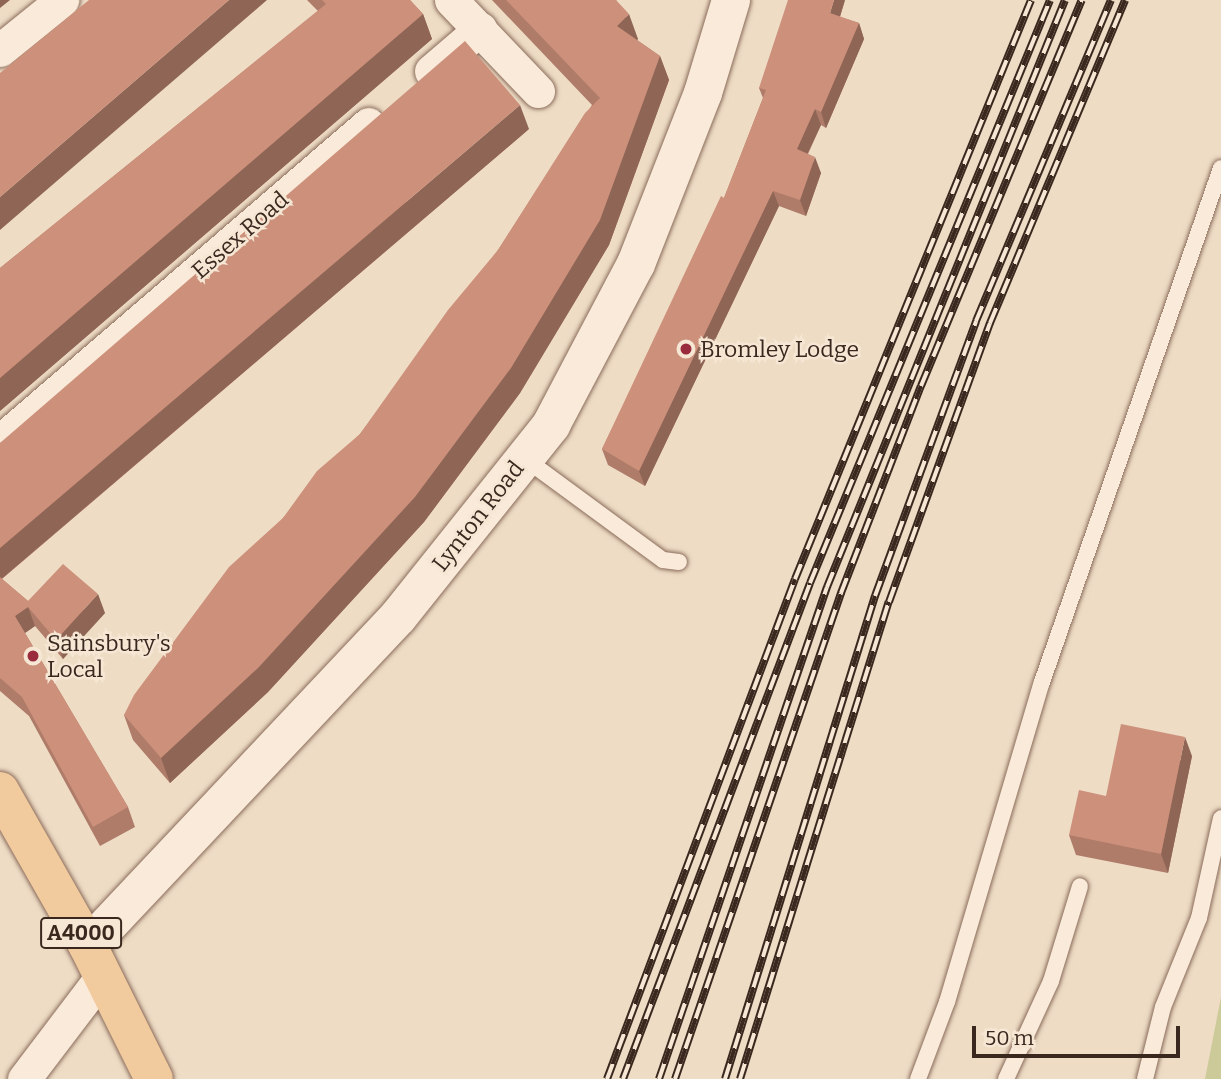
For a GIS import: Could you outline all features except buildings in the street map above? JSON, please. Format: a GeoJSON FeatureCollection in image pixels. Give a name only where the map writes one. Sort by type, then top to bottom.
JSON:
{"type":"FeatureCollection","features":[{"type":"Feature","properties":{"kind":"main road","name":"A4000"},"geometry":{"type":"LineString","coordinates":[[0,791],[96,960],[154,1079]]}},
{"type":"Feature","properties":{"kind":"street"},"geometry":{"type":"LineString","coordinates":[[0,50],[62,0]]}},
{"type":"Feature","properties":{"kind":"street"},"geometry":{"type":"LineString","coordinates":[[451,0],[538,91]]}},
{"type":"Feature","properties":{"kind":"street","name":"Lynton Road"},"geometry":{"type":"LineString","coordinates":[[96,960],[398,617],[551,425],[636,264],[704,93],[731,0]]}},
{"type":"Feature","properties":{"kind":"street","name":"Essex Road"},"geometry":{"type":"LineString","coordinates":[[0,441],[480,29]]}},
{"type":"Feature","properties":{"kind":"street"},"geometry":{"type":"LineString","coordinates":[[24,1079],[96,960]]}},
{"type":"Feature","properties":{"kind":"lane"},"geometry":{"type":"LineString","coordinates":[[918,1079],[947,1002],[1042,682],[1221,169]]}},
{"type":"Feature","properties":{"kind":"lane"},"geometry":{"type":"LineString","coordinates":[[524,458],[663,560],[679,562]]}},
{"type":"Feature","properties":{"kind":"lane"},"geometry":{"type":"LineString","coordinates":[[1145,1079],[1163,1007],[1199,918],[1221,818]]}},
{"type":"Feature","properties":{"kind":"lane"},"geometry":{"type":"LineString","coordinates":[[1006,1079],[1051,981],[1080,886]]}},
{"type":"Feature","properties":{"kind":"shaded area"},"geometry":{"type":"Polygon","coordinates":[[[1221,997],[1221,1079],[1205,1079],[1221,997]]]}},
{"type":"Feature","properties":{"kind":"railway"},"geometry":{"type":"LineString","coordinates":[[607,1079],[795,579],[1031,0]]}},
{"type":"Feature","properties":{"kind":"railway"},"geometry":{"type":"LineString","coordinates":[[623,1079],[810,583],[1050,0]]}},
{"type":"Feature","properties":{"kind":"railway"},"geometry":{"type":"LineString","coordinates":[[659,1079],[827,587],[1065,0]]}},
{"type":"Feature","properties":{"kind":"railway"},"geometry":{"type":"LineString","coordinates":[[675,1079],[841,593],[921,386],[1082,0]]}},
{"type":"Feature","properties":{"kind":"railway"},"geometry":{"type":"LineString","coordinates":[[725,1079],[875,596],[976,321],[1111,0]]}},
{"type":"Feature","properties":{"kind":"railway"},"geometry":{"type":"LineString","coordinates":[[740,1079],[889,602],[990,323],[1125,0]]}},
{"type":"Feature","properties":{"kind":"place","name":"Bromley Lodge"},"geometry":{"type":"Point","coordinates":[686,349]}},
{"type":"Feature","properties":{"kind":"place","name":"Sainsbury's Local"},"geometry":{"type":"Point","coordinates":[33,656]}}]}
